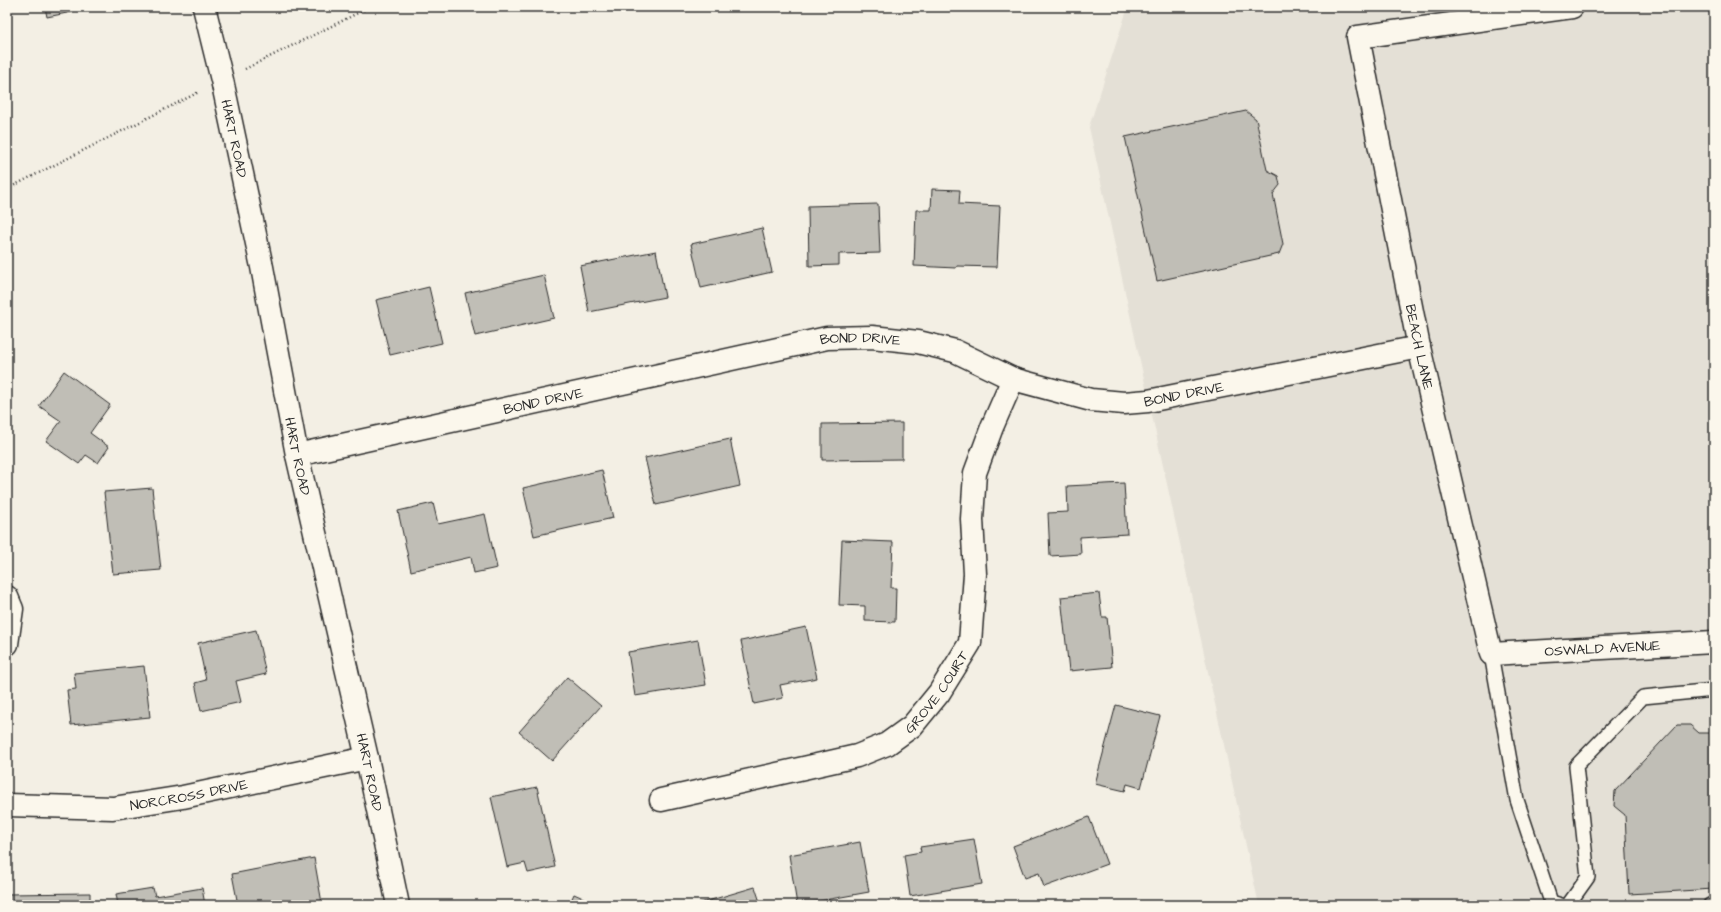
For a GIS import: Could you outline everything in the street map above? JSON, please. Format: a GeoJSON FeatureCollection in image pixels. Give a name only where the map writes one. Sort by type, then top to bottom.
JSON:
{"type":"FeatureCollection","features":[{"type":"Feature","properties":{"kind":"street","name":"HART ROAD"},"geometry":{"type":"LineString","coordinates":[[204,7],[222,80],[262,267],[297,454],[367,758],[398,905]]}},
{"type":"Feature","properties":{"kind":"street","name":"BEACH LANE"},"geometry":{"type":"LineString","coordinates":[[1490,654],[1419,347],[1358,37],[1572,7]]}},
{"type":"Feature","properties":{"kind":"street","name":"BOND DRIVE"},"geometry":{"type":"LineString","coordinates":[[297,454],[827,338],[872,337],[918,342],[955,351],[1014,379],[1091,400],[1124,403],[1140,402],[1419,347]]}},
{"type":"Feature","properties":{"kind":"street","name":"GROVE COURT"},"geometry":{"type":"LineString","coordinates":[[661,800],[857,756],[887,744],[912,726],[940,694],[970,643],[975,574],[972,519],[975,473],[992,427],[1014,379]]}},
{"type":"Feature","properties":{"kind":"street"},"geometry":{"type":"LineString","coordinates":[[7,597],[12,610],[7,644]]}},
{"type":"Feature","properties":{"kind":"street","name":"OSWALD AVENUE"},"geometry":{"type":"LineString","coordinates":[[1490,654],[1714,642]]}},
{"type":"Feature","properties":{"kind":"street","name":"NORCROSS DRIVE"},"geometry":{"type":"LineString","coordinates":[[7,805],[113,808],[183,798],[367,758]]}},
{"type":"Feature","properties":{"kind":"lane"},"geometry":{"type":"LineString","coordinates":[[1490,654],[1517,800],[1551,902],[1561,905]]}},
{"type":"Feature","properties":{"kind":"lane"},"geometry":{"type":"LineString","coordinates":[[1568,905],[1588,877],[1576,766],[1643,697],[1714,690]]}},
{"type":"Feature","properties":{"kind":"path"},"geometry":{"type":"LineString","coordinates":[[7,190],[222,80],[370,7]]}},
{"type":"Feature","properties":{"kind":"shaded area"},"geometry":{"type":"Polygon","coordinates":[[[1128,7],[1714,7],[1714,905],[1259,905],[1089,127],[1128,7]]]}},
{"type":"Feature","properties":{"kind":"building"},"geometry":{"type":"Polygon","coordinates":[[[45,7],[71,7],[72,12],[47,17],[45,7]]]}},
{"type":"Feature","properties":{"kind":"building"},"geometry":{"type":"Polygon","coordinates":[[[1246,111],[1256,119],[1267,170],[1278,176],[1280,185],[1273,194],[1283,244],[1279,254],[1157,281],[1125,137],[1246,111]]]}},
{"type":"Feature","properties":{"kind":"building"},"geometry":{"type":"Polygon","coordinates":[[[932,189],[960,190],[959,204],[1000,206],[997,267],[957,266],[956,268],[914,266],[916,210],[931,210],[932,189]]]}},
{"type":"Feature","properties":{"kind":"building"},"geometry":{"type":"Polygon","coordinates":[[[878,204],[880,253],[839,254],[839,265],[809,266],[808,206],[878,204]]]}},
{"type":"Feature","properties":{"kind":"building"},"geometry":{"type":"Polygon","coordinates":[[[762,228],[772,272],[701,288],[691,244],[762,228]]]}},
{"type":"Feature","properties":{"kind":"building"},"geometry":{"type":"Polygon","coordinates":[[[656,251],[665,297],[589,312],[580,266],[656,251]]]}},
{"type":"Feature","properties":{"kind":"building"},"geometry":{"type":"Polygon","coordinates":[[[544,275],[554,318],[475,336],[465,293],[544,275]]]}},
{"type":"Feature","properties":{"kind":"building"},"geometry":{"type":"Polygon","coordinates":[[[429,287],[442,343],[390,355],[376,300],[429,287]]]}},
{"type":"Feature","properties":{"kind":"building"},"geometry":{"type":"Polygon","coordinates":[[[64,371],[110,405],[90,433],[109,447],[98,463],[86,455],[79,464],[46,441],[61,421],[39,406],[64,371]]]}},
{"type":"Feature","properties":{"kind":"building"},"geometry":{"type":"Polygon","coordinates":[[[902,423],[902,459],[822,460],[822,424],[902,423]]]}},
{"type":"Feature","properties":{"kind":"building"},"geometry":{"type":"Polygon","coordinates":[[[730,439],[740,486],[656,505],[645,458],[730,439]]]}},
{"type":"Feature","properties":{"kind":"building"},"geometry":{"type":"Polygon","coordinates":[[[602,470],[613,518],[534,536],[523,488],[602,470]]]}},
{"type":"Feature","properties":{"kind":"building"},"geometry":{"type":"Polygon","coordinates":[[[1124,483],[1127,534],[1080,537],[1081,554],[1050,556],[1048,513],[1068,512],[1067,486],[1124,483]]]}},
{"type":"Feature","properties":{"kind":"building"},"geometry":{"type":"Polygon","coordinates":[[[152,488],[161,570],[113,574],[104,492],[152,488]]]}},
{"type":"Feature","properties":{"kind":"building"},"geometry":{"type":"Polygon","coordinates":[[[433,503],[438,524],[485,514],[497,568],[474,573],[471,557],[411,571],[398,511],[433,503]]]}},
{"type":"Feature","properties":{"kind":"building"},"geometry":{"type":"Polygon","coordinates":[[[842,540],[893,542],[891,588],[896,588],[895,622],[865,621],[865,606],[839,605],[842,540]]]}},
{"type":"Feature","properties":{"kind":"building"},"geometry":{"type":"Polygon","coordinates":[[[1099,593],[1102,617],[1107,617],[1112,667],[1069,671],[1061,597],[1099,593]]]}},
{"type":"Feature","properties":{"kind":"building"},"geometry":{"type":"Polygon","coordinates":[[[806,627],[817,678],[780,685],[783,698],[754,704],[741,641],[806,627]]]}},
{"type":"Feature","properties":{"kind":"building"},"geometry":{"type":"Polygon","coordinates":[[[256,630],[266,674],[236,681],[241,702],[201,711],[195,683],[206,680],[198,643],[256,630]]]}},
{"type":"Feature","properties":{"kind":"building"},"geometry":{"type":"Polygon","coordinates":[[[698,640],[706,685],[635,696],[628,652],[698,640]]]}},
{"type":"Feature","properties":{"kind":"building"},"geometry":{"type":"Polygon","coordinates":[[[144,666],[150,717],[71,725],[67,690],[76,689],[74,673],[144,666]]]}},
{"type":"Feature","properties":{"kind":"building"},"geometry":{"type":"Polygon","coordinates":[[[567,677],[601,706],[552,761],[519,732],[567,677]]]}},
{"type":"Feature","properties":{"kind":"building"},"geometry":{"type":"Polygon","coordinates":[[[1116,705],[1160,716],[1141,788],[1127,784],[1125,791],[1095,784],[1116,705]]]}},
{"type":"Feature","properties":{"kind":"building"},"geometry":{"type":"Polygon","coordinates":[[[1677,725],[1690,725],[1699,733],[1714,733],[1714,889],[1629,894],[1625,815],[1614,806],[1615,791],[1677,725]]]}},
{"type":"Feature","properties":{"kind":"building"},"geometry":{"type":"Polygon","coordinates":[[[537,787],[555,867],[528,873],[525,863],[507,867],[491,797],[537,787]]]}},
{"type":"Feature","properties":{"kind":"building"},"geometry":{"type":"Polygon","coordinates":[[[1089,817],[1107,864],[1044,887],[1039,873],[1025,878],[1013,846],[1089,817]]]}},
{"type":"Feature","properties":{"kind":"building"},"geometry":{"type":"Polygon","coordinates":[[[974,839],[982,884],[910,896],[904,855],[921,852],[920,847],[974,839]]]}},
{"type":"Feature","properties":{"kind":"building"},"geometry":{"type":"Polygon","coordinates":[[[860,842],[869,892],[797,905],[789,855],[860,842]]]}},
{"type":"Feature","properties":{"kind":"building"},"geometry":{"type":"Polygon","coordinates":[[[314,858],[322,903],[311,905],[238,905],[232,874],[314,858]]]}},
{"type":"Feature","properties":{"kind":"building"},"geometry":{"type":"Polygon","coordinates":[[[755,887],[761,905],[694,905],[755,887]]]}},
{"type":"Feature","properties":{"kind":"building"},"geometry":{"type":"Polygon","coordinates":[[[153,888],[155,896],[202,888],[205,905],[118,905],[116,894],[153,888]]]}},
{"type":"Feature","properties":{"kind":"building"},"geometry":{"type":"Polygon","coordinates":[[[90,893],[90,905],[7,905],[7,894],[90,893]]]}},
{"type":"Feature","properties":{"kind":"building"},"geometry":{"type":"Polygon","coordinates":[[[574,894],[599,905],[569,905],[574,894]]]}}]}
